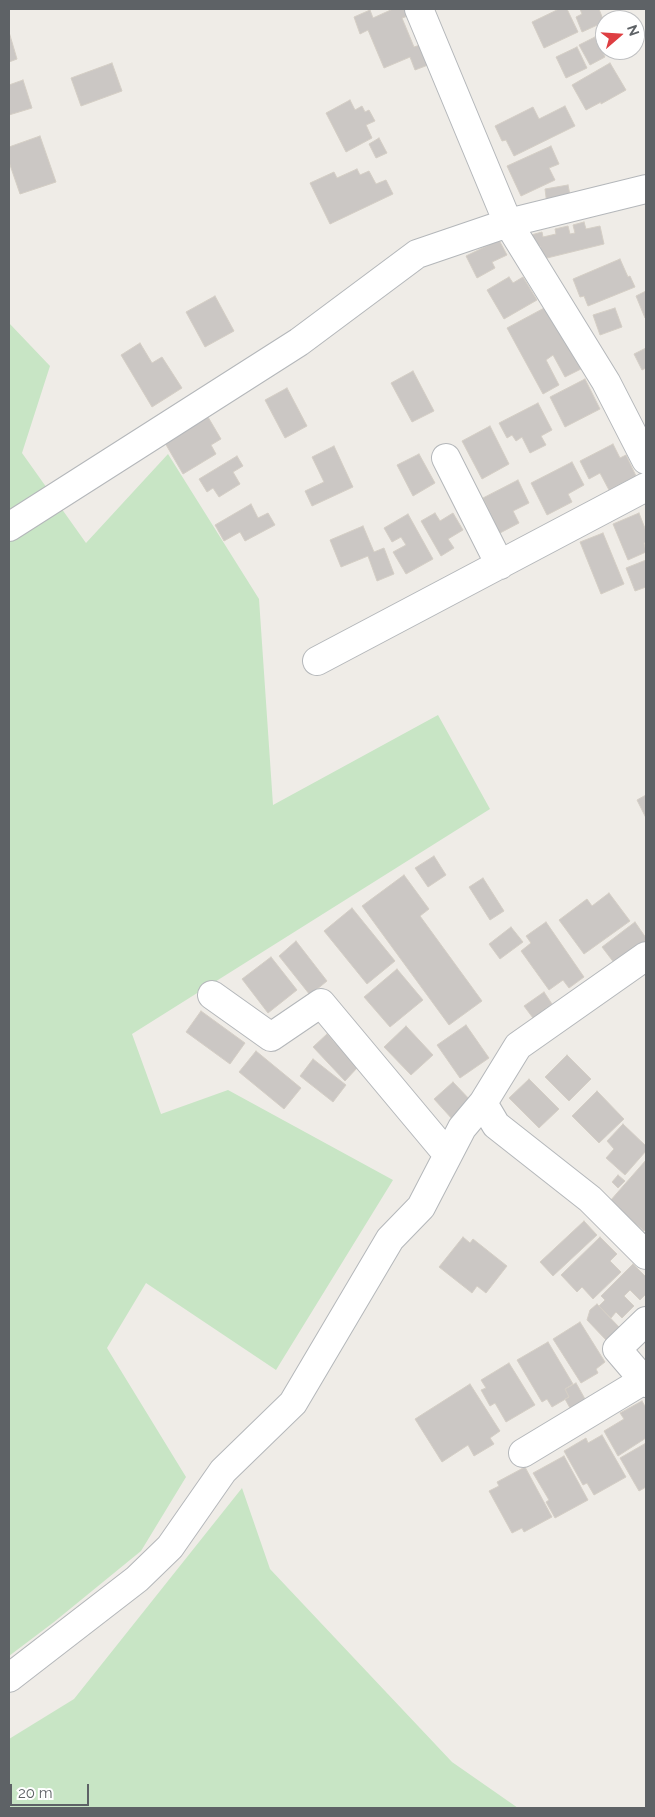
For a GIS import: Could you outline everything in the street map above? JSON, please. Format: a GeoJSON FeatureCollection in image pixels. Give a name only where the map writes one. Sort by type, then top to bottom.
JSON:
{"type":"FeatureCollection","features":[{"type":"Feature","properties":{"kind":"street"},"geometry":{"type":"LineString","coordinates":[[419,9],[508,223],[606,382],[646,460]]}},
{"type":"Feature","properties":{"kind":"street"},"geometry":{"type":"LineString","coordinates":[[9,527],[299,342],[417,254],[508,223],[646,189]]}},
{"type":"Feature","properties":{"kind":"street"},"geometry":{"type":"LineString","coordinates":[[446,458],[500,565]]}},
{"type":"Feature","properties":{"kind":"street"},"geometry":{"type":"LineString","coordinates":[[317,661],[646,486]]}},
{"type":"Feature","properties":{"kind":"street"},"geometry":{"type":"LineString","coordinates":[[9,1678],[144,1573],[170,1547],[223,1472],[293,1403],[390,1239],[421,1207],[462,1128],[482,1103],[518,1046],[646,956]]}},
{"type":"Feature","properties":{"kind":"street"},"geometry":{"type":"LineString","coordinates":[[212,995],[270,1037],[321,1003],[448,1154]]}},
{"type":"Feature","properties":{"kind":"street"},"geometry":{"type":"LineString","coordinates":[[482,1103],[496,1125],[590,1199],[646,1255]]}},
{"type":"Feature","properties":{"kind":"street"},"geometry":{"type":"LineString","coordinates":[[522,1453],[645,1381],[617,1349],[646,1322]]}},
{"type":"Feature","properties":{"kind":"green space"},"geometry":{"type":"Polygon","coordinates":[[[9,323],[50,366],[22,453],[86,543],[168,454],[259,599],[273,805],[438,715],[490,809],[132,1034],[161,1114],[228,1090],[393,1180],[276,1370],[146,1283],[107,1348],[186,1477],[141,1551],[9,1656],[9,323]]]}},
{"type":"Feature","properties":{"kind":"green space"},"geometry":{"type":"Polygon","coordinates":[[[242,1488],[270,1569],[452,1762],[518,1808],[9,1808],[9,1739],[74,1699],[242,1488]]]}},
{"type":"Feature","properties":{"kind":"building"},"geometry":{"type":"Polygon","coordinates":[[[393,9],[406,9],[408,16],[402,18],[414,47],[420,45],[428,65],[415,70],[410,57],[384,68],[368,30],[360,34],[354,17],[370,10],[373,18],[393,9]]]}},
{"type":"Feature","properties":{"kind":"building"},"geometry":{"type":"Polygon","coordinates":[[[559,9],[567,9],[578,32],[544,48],[532,22],[559,9]]]}},
{"type":"Feature","properties":{"kind":"building"},"geometry":{"type":"Polygon","coordinates":[[[580,9],[599,10],[595,10],[595,26],[582,32],[576,17],[582,14],[580,9]]]}},
{"type":"Feature","properties":{"kind":"building"},"geometry":{"type":"Polygon","coordinates":[[[9,32],[17,59],[9,62],[9,32]]]}},
{"type":"Feature","properties":{"kind":"building"},"geometry":{"type":"Polygon","coordinates":[[[595,37],[595,60],[599,60],[590,65],[579,45],[595,37]]]}},
{"type":"Feature","properties":{"kind":"building"},"geometry":{"type":"Polygon","coordinates":[[[577,47],[587,68],[566,78],[556,57],[577,47]]]}},
{"type":"Feature","properties":{"kind":"building"},"geometry":{"type":"Polygon","coordinates":[[[112,63],[122,91],[81,106],[71,78],[112,63]]]}},
{"type":"Feature","properties":{"kind":"building"},"geometry":{"type":"Polygon","coordinates":[[[610,63],[626,90],[586,110],[572,85],[610,63]]]}},
{"type":"Feature","properties":{"kind":"building"},"geometry":{"type":"Polygon","coordinates":[[[23,80],[32,108],[9,115],[9,85],[23,80]]]}},
{"type":"Feature","properties":{"kind":"building"},"geometry":{"type":"Polygon","coordinates":[[[350,100],[355,110],[362,106],[365,112],[369,110],[375,121],[366,125],[372,138],[346,152],[326,113],[350,100]]]}},
{"type":"Feature","properties":{"kind":"building"},"geometry":{"type":"Polygon","coordinates":[[[565,106],[575,126],[514,156],[506,140],[502,141],[495,126],[533,107],[539,119],[565,106]]]}},
{"type":"Feature","properties":{"kind":"building"},"geometry":{"type":"Polygon","coordinates":[[[40,136],[56,182],[20,194],[9,162],[9,147],[40,136]]]}},
{"type":"Feature","properties":{"kind":"building"},"geometry":{"type":"Polygon","coordinates":[[[379,138],[387,153],[376,158],[369,144],[379,138]]]}},
{"type":"Feature","properties":{"kind":"building"},"geometry":{"type":"Polygon","coordinates":[[[551,146],[559,164],[549,168],[555,180],[521,196],[507,166],[551,146]]]}},
{"type":"Feature","properties":{"kind":"building"},"geometry":{"type":"Polygon","coordinates":[[[357,169],[360,175],[369,171],[376,184],[386,180],[393,194],[330,224],[310,183],[334,172],[337,178],[357,169]]]}},
{"type":"Feature","properties":{"kind":"building"},"geometry":{"type":"Polygon","coordinates":[[[568,185],[571,200],[547,205],[545,189],[568,185]]]}},
{"type":"Feature","properties":{"kind":"building"},"geometry":{"type":"Polygon","coordinates":[[[584,222],[586,229],[600,226],[604,244],[543,259],[540,246],[534,247],[531,235],[542,232],[543,237],[556,234],[555,229],[568,226],[570,234],[575,233],[573,225],[584,222]]]}},
{"type":"Feature","properties":{"kind":"building"},"geometry":{"type":"Polygon","coordinates":[[[499,240],[507,255],[492,262],[495,268],[477,278],[466,256],[499,240]]]}},
{"type":"Feature","properties":{"kind":"building"},"geometry":{"type":"Polygon","coordinates":[[[620,259],[635,287],[588,306],[584,296],[580,297],[573,279],[620,259]]]}},
{"type":"Feature","properties":{"kind":"building"},"geometry":{"type":"Polygon","coordinates":[[[509,277],[513,283],[523,277],[537,300],[504,319],[487,290],[509,277]]]}},
{"type":"Feature","properties":{"kind":"building"},"geometry":{"type":"Polygon","coordinates":[[[646,291],[646,317],[645,318],[636,296],[646,291]]]}},
{"type":"Feature","properties":{"kind":"building"},"geometry":{"type":"Polygon","coordinates":[[[215,296],[234,331],[205,347],[186,312],[215,296]]]}},
{"type":"Feature","properties":{"kind":"building"},"geometry":{"type":"Polygon","coordinates":[[[546,307],[581,369],[565,377],[553,355],[546,360],[559,385],[543,394],[507,328],[546,307]]]}},
{"type":"Feature","properties":{"kind":"building"},"geometry":{"type":"Polygon","coordinates":[[[615,308],[622,327],[600,335],[593,315],[615,308]]]}},
{"type":"Feature","properties":{"kind":"building"},"geometry":{"type":"Polygon","coordinates":[[[140,343],[152,363],[162,357],[182,388],[152,407],[121,355],[140,343]]]}},
{"type":"Feature","properties":{"kind":"building"},"geometry":{"type":"Polygon","coordinates":[[[646,348],[646,368],[642,370],[634,354],[646,348]]]}},
{"type":"Feature","properties":{"kind":"building"},"geometry":{"type":"Polygon","coordinates":[[[413,371],[434,411],[412,422],[391,383],[413,371]]]}},
{"type":"Feature","properties":{"kind":"building"},"geometry":{"type":"Polygon","coordinates":[[[585,379],[600,409],[565,427],[550,397],[585,379]]]}},
{"type":"Feature","properties":{"kind":"building"},"geometry":{"type":"Polygon","coordinates":[[[287,388],[307,426],[285,438],[265,400],[287,388]]]}},
{"type":"Feature","properties":{"kind":"building"},"geometry":{"type":"Polygon","coordinates":[[[538,403],[552,430],[541,436],[546,445],[530,453],[522,437],[516,441],[512,435],[507,438],[499,423],[538,403]]]}},
{"type":"Feature","properties":{"kind":"building"},"geometry":{"type":"Polygon","coordinates":[[[208,417],[221,439],[211,445],[216,454],[183,474],[165,443],[208,417]]]}},
{"type":"Feature","properties":{"kind":"building"},"geometry":{"type":"Polygon","coordinates":[[[490,426],[509,464],[482,479],[462,441],[490,426]]]}},
{"type":"Feature","properties":{"kind":"building"},"geometry":{"type":"Polygon","coordinates":[[[613,444],[620,458],[626,455],[636,476],[609,490],[600,473],[589,479],[580,461],[613,444]]]}},
{"type":"Feature","properties":{"kind":"building"},"geometry":{"type":"Polygon","coordinates":[[[334,446],[353,487],[312,506],[305,491],[324,482],[312,457],[334,446]]]}},
{"type":"Feature","properties":{"kind":"building"},"geometry":{"type":"Polygon","coordinates":[[[419,454],[435,483],[413,496],[397,465],[419,454]]]}},
{"type":"Feature","properties":{"kind":"building"},"geometry":{"type":"Polygon","coordinates":[[[237,456],[243,466],[233,472],[240,484],[219,497],[213,488],[207,492],[199,479],[237,456]]]}},
{"type":"Feature","properties":{"kind":"building"},"geometry":{"type":"Polygon","coordinates":[[[572,462],[584,485],[568,494],[572,502],[547,515],[531,483],[572,462]]]}},
{"type":"Feature","properties":{"kind":"building"},"geometry":{"type":"Polygon","coordinates":[[[518,480],[529,503],[513,511],[519,523],[500,533],[483,498],[518,480]]]}},
{"type":"Feature","properties":{"kind":"building"},"geometry":{"type":"Polygon","coordinates":[[[251,504],[258,518],[268,513],[275,525],[245,541],[240,532],[224,541],[215,525],[251,504]]]}},
{"type":"Feature","properties":{"kind":"building"},"geometry":{"type":"Polygon","coordinates":[[[435,513],[440,521],[453,513],[463,530],[448,539],[454,548],[441,556],[421,521],[435,513]]]}},
{"type":"Feature","properties":{"kind":"building"},"geometry":{"type":"Polygon","coordinates":[[[639,513],[646,531],[646,542],[644,543],[646,552],[628,560],[613,524],[639,513]]]}},
{"type":"Feature","properties":{"kind":"building"},"geometry":{"type":"Polygon","coordinates":[[[408,514],[433,559],[406,574],[393,552],[406,545],[401,537],[392,542],[384,528],[408,514]]]}},
{"type":"Feature","properties":{"kind":"building"},"geometry":{"type":"Polygon","coordinates":[[[363,526],[374,552],[384,548],[394,574],[377,581],[368,556],[341,567],[330,540],[363,526]]]}},
{"type":"Feature","properties":{"kind":"building"},"geometry":{"type":"Polygon","coordinates":[[[603,533],[624,584],[601,594],[580,542],[603,533]]]}},
{"type":"Feature","properties":{"kind":"building"},"geometry":{"type":"Polygon","coordinates":[[[646,560],[646,587],[635,591],[626,568],[646,560]]]}},
{"type":"Feature","properties":{"kind":"building"},"geometry":{"type":"Polygon","coordinates":[[[646,795],[646,818],[637,800],[646,795]]]}},
{"type":"Feature","properties":{"kind":"building"},"geometry":{"type":"Polygon","coordinates":[[[434,856],[446,875],[428,887],[415,868],[434,856]]]}},
{"type":"Feature","properties":{"kind":"building"},"geometry":{"type":"Polygon","coordinates":[[[404,875],[429,909],[420,916],[482,1001],[449,1025],[362,906],[404,875]]]}},
{"type":"Feature","properties":{"kind":"building"},"geometry":{"type":"Polygon","coordinates":[[[483,878],[504,911],[490,920],[469,887],[483,878]]]}},
{"type":"Feature","properties":{"kind":"building"},"geometry":{"type":"Polygon","coordinates":[[[609,893],[630,921],[584,954],[559,920],[587,899],[592,906],[609,893]]]}},
{"type":"Feature","properties":{"kind":"building"},"geometry":{"type":"Polygon","coordinates":[[[352,908],[395,961],[367,984],[324,931],[352,908]]]}},
{"type":"Feature","properties":{"kind":"building"},"geometry":{"type":"Polygon","coordinates":[[[546,922],[584,977],[569,988],[563,980],[549,990],[521,951],[531,943],[526,936],[546,922]]]}},
{"type":"Feature","properties":{"kind":"building"},"geometry":{"type":"Polygon","coordinates":[[[635,922],[646,940],[615,964],[602,947],[635,922]]]}},
{"type":"Feature","properties":{"kind":"building"},"geometry":{"type":"Polygon","coordinates":[[[511,927],[523,942],[500,959],[489,944],[511,927]]]}},
{"type":"Feature","properties":{"kind":"building"},"geometry":{"type":"Polygon","coordinates":[[[296,941],[327,981],[310,995],[279,956],[296,941]]]}},
{"type":"Feature","properties":{"kind":"building"},"geometry":{"type":"Polygon","coordinates":[[[271,957],[297,990],[268,1013],[242,979],[271,957]]]}},
{"type":"Feature","properties":{"kind":"building"},"geometry":{"type":"Polygon","coordinates":[[[397,969],[423,1000],[390,1027],[364,997],[397,969]]]}},
{"type":"Feature","properties":{"kind":"building"},"geometry":{"type":"Polygon","coordinates":[[[544,992],[552,1004],[533,1018],[524,1006],[544,992]]]}},
{"type":"Feature","properties":{"kind":"building"},"geometry":{"type":"Polygon","coordinates":[[[201,1011],[245,1043],[230,1064],[186,1032],[201,1011]]]}},
{"type":"Feature","properties":{"kind":"building"},"geometry":{"type":"Polygon","coordinates":[[[466,1025],[489,1058],[460,1078],[437,1045],[466,1025]]]}},
{"type":"Feature","properties":{"kind":"building"},"geometry":{"type":"Polygon","coordinates":[[[406,1026],[433,1055],[411,1075],[384,1047],[406,1026]]]}},
{"type":"Feature","properties":{"kind":"building"},"geometry":{"type":"Polygon","coordinates":[[[327,1034],[358,1067],[345,1081],[313,1047],[327,1034]]]}},
{"type":"Feature","properties":{"kind":"building"},"geometry":{"type":"Polygon","coordinates":[[[256,1051],[301,1088],[284,1109],[239,1072],[256,1051]]]}},
{"type":"Feature","properties":{"kind":"building"},"geometry":{"type":"Polygon","coordinates":[[[567,1055],[591,1079],[569,1101],[545,1077],[567,1055]]]}},
{"type":"Feature","properties":{"kind":"building"},"geometry":{"type":"Polygon","coordinates":[[[313,1059],[346,1085],[333,1102],[300,1076],[313,1059]]]}},
{"type":"Feature","properties":{"kind":"building"},"geometry":{"type":"Polygon","coordinates":[[[529,1079],[559,1109],[539,1128],[509,1098],[529,1079]]]}},
{"type":"Feature","properties":{"kind":"building"},"geometry":{"type":"Polygon","coordinates":[[[453,1082],[473,1103],[453,1120],[434,1099],[453,1082]]]}},
{"type":"Feature","properties":{"kind":"building"},"geometry":{"type":"Polygon","coordinates":[[[597,1091],[624,1119],[599,1143],[572,1116],[597,1091]]]}},
{"type":"Feature","properties":{"kind":"building"},"geometry":{"type":"Polygon","coordinates":[[[623,1124],[646,1146],[646,1151],[625,1175],[606,1158],[614,1149],[607,1141],[623,1124]]]}},
{"type":"Feature","properties":{"kind":"building"},"geometry":{"type":"Polygon","coordinates":[[[646,1160],[646,1229],[644,1231],[610,1201],[646,1160]]]}},
{"type":"Feature","properties":{"kind":"building"},"geometry":{"type":"Polygon","coordinates":[[[618,1175],[625,1181],[618,1188],[612,1182],[618,1175]]]}},
{"type":"Feature","properties":{"kind":"building"},"geometry":{"type":"Polygon","coordinates":[[[584,1221],[597,1235],[553,1276],[540,1262],[584,1221]]]}},
{"type":"Feature","properties":{"kind":"building"},"geometry":{"type":"Polygon","coordinates":[[[463,1237],[470,1243],[473,1239],[507,1266],[486,1293],[477,1286],[472,1293],[439,1267],[463,1237]]]}},
{"type":"Feature","properties":{"kind":"building"},"geometry":{"type":"Polygon","coordinates":[[[600,1237],[617,1254],[610,1261],[621,1272],[593,1299],[582,1287],[577,1292],[561,1275],[600,1237]]]}},
{"type":"Feature","properties":{"kind":"building"},"geometry":{"type":"Polygon","coordinates":[[[633,1264],[646,1277],[646,1294],[640,1300],[630,1290],[624,1296],[634,1306],[622,1318],[616,1312],[611,1318],[599,1306],[605,1300],[601,1296],[633,1264]]]}},
{"type":"Feature","properties":{"kind":"building"},"geometry":{"type":"Polygon","coordinates":[[[597,1304],[619,1327],[606,1340],[587,1320],[590,1310],[597,1304]]]}},
{"type":"Feature","properties":{"kind":"building"},"geometry":{"type":"Polygon","coordinates":[[[580,1322],[605,1362],[596,1369],[598,1373],[581,1383],[553,1339],[580,1322]]]}},
{"type":"Feature","properties":{"kind":"building"},"geometry":{"type":"Polygon","coordinates":[[[548,1342],[573,1384],[565,1389],[569,1397],[552,1407],[547,1399],[542,1402],[517,1360],[548,1342]]]}},
{"type":"Feature","properties":{"kind":"building"},"geometry":{"type":"Polygon","coordinates":[[[509,1363],[535,1405],[506,1422],[495,1403],[490,1406],[481,1390],[486,1388],[481,1380],[509,1363]]]}},
{"type":"Feature","properties":{"kind":"building"},"geometry":{"type":"Polygon","coordinates":[[[576,1383],[585,1399],[570,1408],[565,1399],[569,1397],[565,1389],[576,1383]]]}},
{"type":"Feature","properties":{"kind":"building"},"geometry":{"type":"Polygon","coordinates":[[[470,1384],[500,1431],[490,1438],[494,1444],[474,1456],[468,1445],[442,1462],[415,1419],[470,1384]]]}},
{"type":"Feature","properties":{"kind":"building"},"geometry":{"type":"Polygon","coordinates":[[[642,1401],[646,1408],[646,1438],[618,1456],[604,1431],[624,1419],[620,1413],[642,1401]]]}},
{"type":"Feature","properties":{"kind":"building"},"geometry":{"type":"Polygon","coordinates":[[[602,1435],[626,1477],[594,1495],[587,1483],[583,1485],[564,1451],[586,1438],[588,1443],[602,1435]]]}},
{"type":"Feature","properties":{"kind":"building"},"geometry":{"type":"Polygon","coordinates":[[[646,1443],[646,1487],[639,1491],[620,1458],[646,1443]]]}},
{"type":"Feature","properties":{"kind":"building"},"geometry":{"type":"Polygon","coordinates":[[[564,1456],[588,1500],[555,1518],[546,1502],[549,1500],[533,1473],[564,1456]]]}},
{"type":"Feature","properties":{"kind":"building"},"geometry":{"type":"Polygon","coordinates":[[[525,1467],[552,1517],[524,1532],[522,1528],[512,1533],[489,1491],[499,1486],[497,1482],[525,1467]]]}}]}
